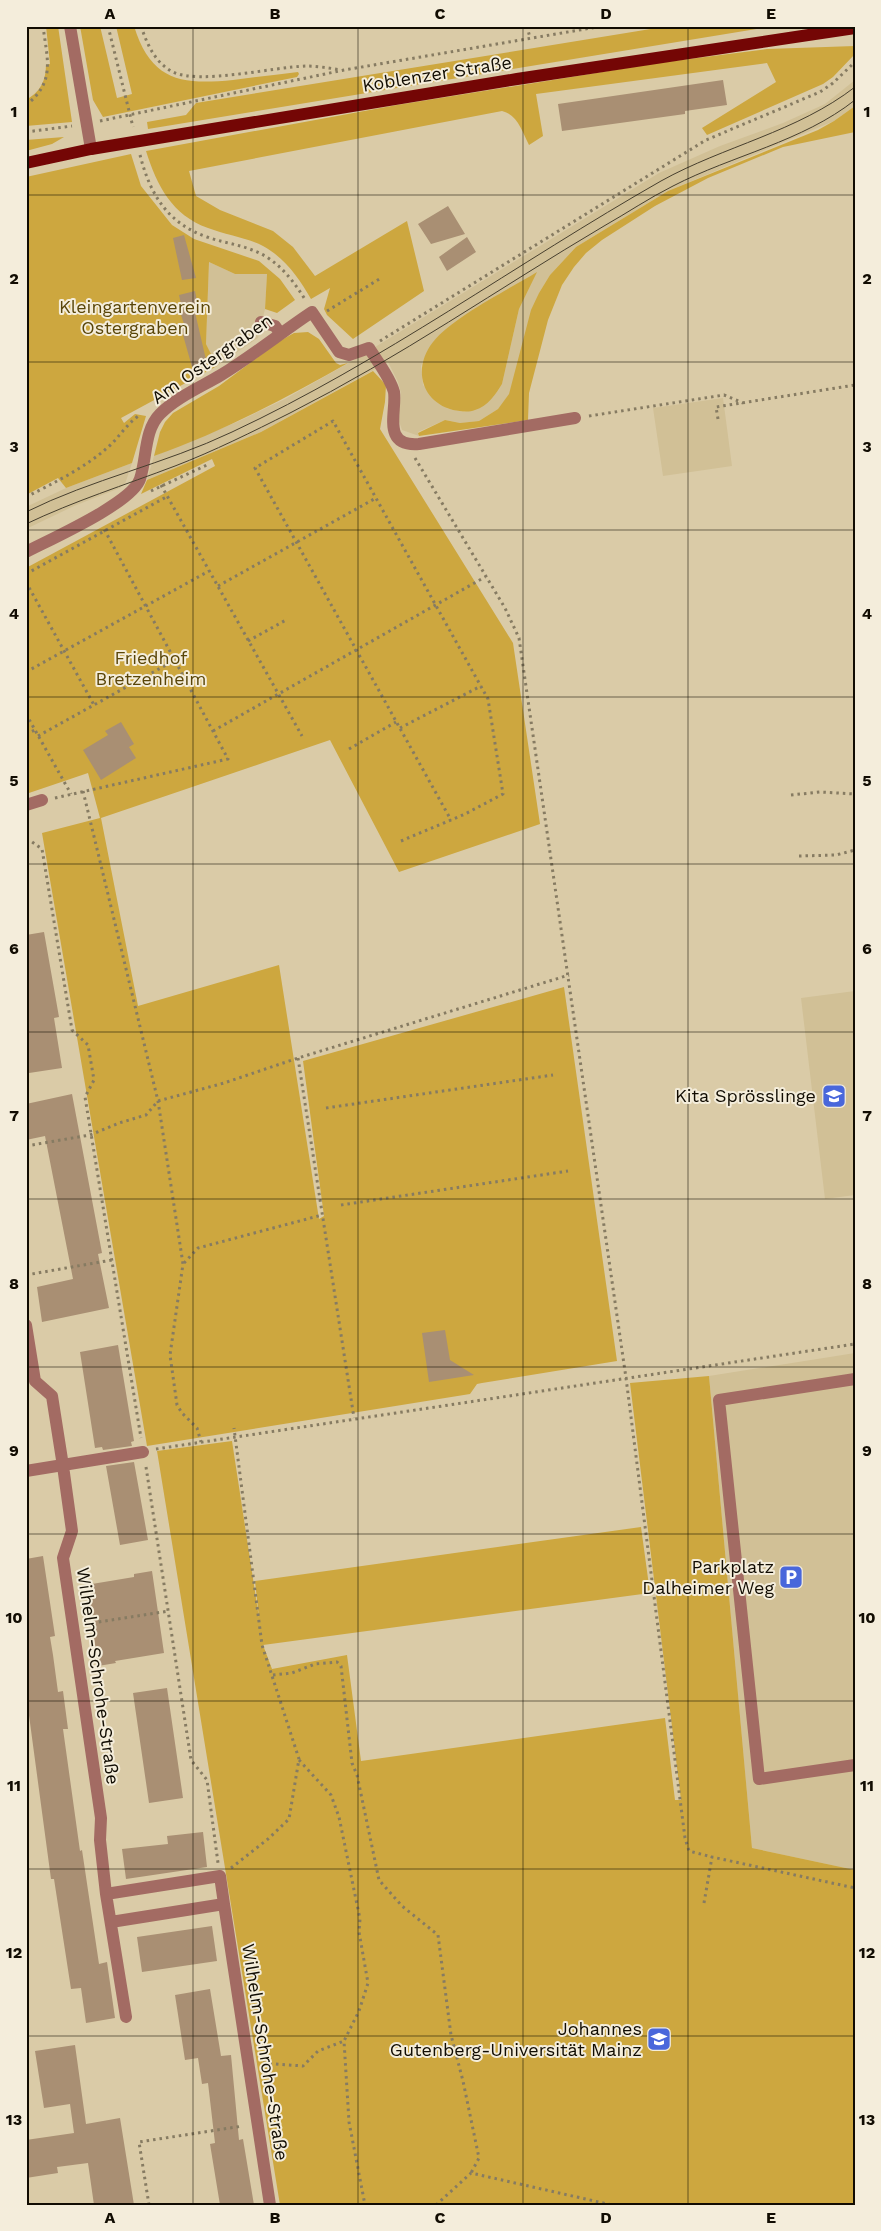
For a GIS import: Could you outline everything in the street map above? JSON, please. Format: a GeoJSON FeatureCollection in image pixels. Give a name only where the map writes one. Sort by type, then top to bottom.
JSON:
{"type":"FeatureCollection","features":[{"type":"Feature","properties":{"kind":"main road","name":"Koblenzer Straße"},"geometry":{"type":"LineString","coordinates":[[26,163],[90,149],[517,78],[855,28]]}},
{"type":"Feature","properties":{"kind":"street"},"geometry":{"type":"LineString","coordinates":[[70,26],[90,149]]}},
{"type":"Feature","properties":{"kind":"street"},"geometry":{"type":"LineString","coordinates":[[314,315],[335,347],[344,354],[354,354],[369,348],[392,386],[394,399],[392,425],[400,439],[406,442],[419,444],[576,418]]}},
{"type":"Feature","properties":{"kind":"street","name":"Am Ostergraben"},"geometry":{"type":"LineString","coordinates":[[26,552],[116,503],[133,490],[140,478],[154,422],[158,416],[178,400],[223,374],[280,334],[314,315]]}},
{"type":"Feature","properties":{"kind":"street"},"geometry":{"type":"LineString","coordinates":[[261,322],[274,326],[280,334]]}},
{"type":"Feature","properties":{"kind":"street"},"geometry":{"type":"LineString","coordinates":[[26,806],[42,800]]}},
{"type":"Feature","properties":{"kind":"street","name":"Wilhelm-Schrohe-Straße"},"geometry":{"type":"LineString","coordinates":[[26,1325],[35,1381],[52,1396],[63,1466],[72,1531],[63,1558],[101,1818],[100,1840],[106,1894],[126,2017]]}},
{"type":"Feature","properties":{"kind":"street"},"geometry":{"type":"LineString","coordinates":[[855,1380],[719,1400],[759,1779],[855,1765]]}},
{"type":"Feature","properties":{"kind":"street"},"geometry":{"type":"LineString","coordinates":[[26,1471],[144,1452]]}},
{"type":"Feature","properties":{"kind":"street"},"geometry":{"type":"LineString","coordinates":[[106,1894],[220,1876]]}},
{"type":"Feature","properties":{"kind":"street","name":"Wilhelm-Schrohe-Straße"},"geometry":{"type":"LineString","coordinates":[[220,1876],[270,2205]]}},
{"type":"Feature","properties":{"kind":"street"},"geometry":{"type":"LineString","coordinates":[[111,1922],[224,1904]]}},
{"type":"Feature","properties":{"kind":"path"},"geometry":{"type":"LineString","coordinates":[[26,105],[36,98],[47,78],[48,67],[43,26]]}},
{"type":"Feature","properties":{"kind":"path"},"geometry":{"type":"LineString","coordinates":[[108,26],[119,72]]}},
{"type":"Feature","properties":{"kind":"path"},"geometry":{"type":"LineString","coordinates":[[141,26],[146,43],[156,59],[171,71],[186,77],[204,77],[307,66],[344,70]]}},
{"type":"Feature","properties":{"kind":"path"},"geometry":{"type":"LineString","coordinates":[[528,26],[530,38]]}},
{"type":"Feature","properties":{"kind":"path"},"geometry":{"type":"LineString","coordinates":[[26,132],[87,124],[344,70],[603,26]]}},
{"type":"Feature","properties":{"kind":"path"},"geometry":{"type":"LineString","coordinates":[[369,348],[706,140],[820,92],[833,83],[855,62]]}},
{"type":"Feature","properties":{"kind":"path"},"geometry":{"type":"LineString","coordinates":[[149,185],[165,209],[179,223],[208,238],[246,247],[276,264],[296,286],[314,315],[380,278]]}},
{"type":"Feature","properties":{"kind":"path"},"geometry":{"type":"LineString","coordinates":[[718,419],[716,407],[855,385]]}},
{"type":"Feature","properties":{"kind":"path"},"geometry":{"type":"LineString","coordinates":[[576,418],[724,395],[743,403]]}},
{"type":"Feature","properties":{"kind":"path"},"geometry":{"type":"LineString","coordinates":[[26,497],[61,480],[108,448],[133,420],[145,412]]}},
{"type":"Feature","properties":{"kind":"path"},"geometry":{"type":"LineString","coordinates":[[401,841],[451,820],[503,794],[488,699],[333,421],[255,468],[451,820]]}},
{"type":"Feature","properties":{"kind":"path"},"geometry":{"type":"LineString","coordinates":[[406,442],[505,608],[519,638],[626,1378],[667,1713],[686,1847],[689,1851],[712,1857],[855,1888]]}},
{"type":"Feature","properties":{"kind":"path"},"geometry":{"type":"LineString","coordinates":[[146,494],[161,485],[209,464]]}},
{"type":"Feature","properties":{"kind":"path"},"geometry":{"type":"LineString","coordinates":[[161,485],[302,736]]}},
{"type":"Feature","properties":{"kind":"path"},"geometry":{"type":"LineString","coordinates":[[26,574],[168,496]]}},
{"type":"Feature","properties":{"kind":"path"},"geometry":{"type":"LineString","coordinates":[[218,586],[376,498]]}},
{"type":"Feature","properties":{"kind":"path"},"geometry":{"type":"LineString","coordinates":[[42,800],[228,759],[101,522]]}},
{"type":"Feature","properties":{"kind":"path"},"geometry":{"type":"LineString","coordinates":[[26,672],[209,571]]}},
{"type":"Feature","properties":{"kind":"path"},"geometry":{"type":"LineString","coordinates":[[213,731],[485,577]]}},
{"type":"Feature","properties":{"kind":"path"},"geometry":{"type":"LineString","coordinates":[[26,582],[94,705]]}},
{"type":"Feature","properties":{"kind":"path"},"geometry":{"type":"LineString","coordinates":[[248,641],[286,620]]}},
{"type":"Feature","properties":{"kind":"path"},"geometry":{"type":"LineString","coordinates":[[38,736],[175,660]]}},
{"type":"Feature","properties":{"kind":"path"},"geometry":{"type":"LineString","coordinates":[[400,728],[481,686]]}},
{"type":"Feature","properties":{"kind":"path"},"geometry":{"type":"LineString","coordinates":[[26,714],[71,794]]}},
{"type":"Feature","properties":{"kind":"path"},"geometry":{"type":"LineString","coordinates":[[349,749],[396,722]]}},
{"type":"Feature","properties":{"kind":"path"},"geometry":{"type":"LineString","coordinates":[[26,734],[35,730]]}},
{"type":"Feature","properties":{"kind":"path"},"geometry":{"type":"LineString","coordinates":[[83,791],[158,1101],[183,1263],[170,1355],[178,1405],[182,1413],[197,1428],[201,1442]]}},
{"type":"Feature","properties":{"kind":"path"},"geometry":{"type":"LineString","coordinates":[[791,795],[820,792],[855,794]]}},
{"type":"Feature","properties":{"kind":"path"},"geometry":{"type":"LineString","coordinates":[[26,844],[32,842],[42,849],[72,1030],[88,1045],[94,1080],[85,1097],[90,1135],[144,1452],[191,1760],[207,1780],[220,1876],[268,1839],[289,1819],[299,1759]]}},
{"type":"Feature","properties":{"kind":"path"},"geometry":{"type":"LineString","coordinates":[[799,856],[836,855],[855,850]]}},
{"type":"Feature","properties":{"kind":"path"},"geometry":{"type":"LineString","coordinates":[[26,1146],[90,1135],[119,1122],[146,1115],[158,1101],[224,1083],[298,1058],[569,976]]}},
{"type":"Feature","properties":{"kind":"path"},"geometry":{"type":"LineString","coordinates":[[298,1058],[354,1418]]}},
{"type":"Feature","properties":{"kind":"path"},"geometry":{"type":"LineString","coordinates":[[326,1108],[553,1075]]}},
{"type":"Feature","properties":{"kind":"path"},"geometry":{"type":"LineString","coordinates":[[341,1205],[568,1171]]}},
{"type":"Feature","properties":{"kind":"path"},"geometry":{"type":"LineString","coordinates":[[183,1263],[198,1248],[322,1215]]}},
{"type":"Feature","properties":{"kind":"path"},"geometry":{"type":"LineString","coordinates":[[26,1275],[112,1260]]}},
{"type":"Feature","properties":{"kind":"path"},"geometry":{"type":"LineString","coordinates":[[144,1452],[354,1418],[855,1344]]}},
{"type":"Feature","properties":{"kind":"path"},"geometry":{"type":"LineString","coordinates":[[234,1428],[262,1644],[299,1759],[331,1795],[339,1816],[360,1919],[359,1932],[368,1983],[359,2011],[344,2041],[349,2122],[365,2205]]}},
{"type":"Feature","properties":{"kind":"path"},"geometry":{"type":"LineString","coordinates":[[73,1626],[169,1611]]}},
{"type":"Feature","properties":{"kind":"path"},"geometry":{"type":"LineString","coordinates":[[273,1675],[292,1673],[315,1664],[337,1662],[341,1666],[352,1763],[358,1775],[379,1880],[402,1906],[438,1935],[451,2035],[479,2158],[470,2173],[436,2205]]}},
{"type":"Feature","properties":{"kind":"path"},"geometry":{"type":"LineString","coordinates":[[704,1903],[712,1857]]}},
{"type":"Feature","properties":{"kind":"path"},"geometry":{"type":"LineString","coordinates":[[249,2066],[265,2063],[304,2066],[318,2052],[344,2041]]}},
{"type":"Feature","properties":{"kind":"path"},"geometry":{"type":"LineString","coordinates":[[149,2205],[139,2142],[258,2124]]}},
{"type":"Feature","properties":{"kind":"path"},"geometry":{"type":"LineString","coordinates":[[470,2173],[612,2205]]}},
{"type":"Feature","properties":{"kind":"shaded area"},"geometry":{"type":"Polygon","coordinates":[[[855,80],[855,106],[834,121],[668,191],[576,247],[550,275],[539,293],[509,395],[498,409],[479,421],[460,423],[445,420],[418,432],[419,436],[402,430],[398,418],[401,393],[388,362],[261,432],[147,480],[154,456],[237,422],[285,399],[354,360],[659,173],[720,146],[783,123],[825,104],[855,80]],[[536,273],[434,341],[421,366],[423,385],[446,408],[464,412],[491,399],[497,392],[502,384],[519,309],[536,273]]]}},
{"type":"Feature","properties":{"kind":"shaded area"},"geometry":{"type":"Polygon","coordinates":[[[209,262],[235,274],[267,274],[265,309],[258,338],[217,366],[206,344],[209,262]]]}},
{"type":"Feature","properties":{"kind":"shaded area"},"geometry":{"type":"Polygon","coordinates":[[[723,398],[732,466],[663,476],[653,408],[723,398]]]}},
{"type":"Feature","properties":{"kind":"shaded area"},"geometry":{"type":"Polygon","coordinates":[[[132,463],[125,484],[120,488],[74,506],[26,529],[26,507],[66,488],[132,463]]]}},
{"type":"Feature","properties":{"kind":"shaded area","name":"Kita Sprösslinge"},"geometry":{"type":"Polygon","coordinates":[[[855,991],[855,1195],[825,1199],[801,998],[855,991]]]}},
{"type":"Feature","properties":{"kind":"shaded area","name":"Parkplatz Dalheimer Weg"},"geometry":{"type":"Polygon","coordinates":[[[855,1353],[855,1870],[752,1848],[709,1376],[855,1353]]]}},
{"type":"Feature","properties":{"kind":"green space"},"geometry":{"type":"Polygon","coordinates":[[[46,26],[58,26],[72,122],[26,126],[26,100],[38,90],[45,76],[46,65],[50,64],[46,26]]]}},
{"type":"Feature","properties":{"kind":"green space"},"geometry":{"type":"Polygon","coordinates":[[[80,26],[100,26],[117,98],[132,94],[116,26],[134,26],[149,58],[159,69],[170,76],[183,80],[215,81],[298,72],[299,74],[297,77],[103,117],[93,100],[80,26]]]}},
{"type":"Feature","properties":{"kind":"green space"},"geometry":{"type":"Polygon","coordinates":[[[669,26],[774,26],[148,129],[147,122],[186,115],[196,103],[669,26]]]}},
{"type":"Feature","properties":{"kind":"green space"},"geometry":{"type":"Polygon","coordinates":[[[855,46],[855,54],[833,77],[823,84],[707,135],[702,128],[776,82],[767,63],[536,94],[543,136],[529,145],[516,120],[502,111],[189,171],[196,196],[220,210],[273,231],[293,247],[315,276],[407,221],[424,291],[353,339],[327,315],[324,309],[330,288],[311,299],[291,269],[271,251],[249,240],[208,228],[185,215],[175,207],[161,187],[146,151],[397,105],[658,63],[767,49],[855,46]]]}},
{"type":"Feature","properties":{"kind":"green space"},"geometry":{"type":"Polygon","coordinates":[[[855,106],[855,132],[783,147],[708,178],[655,206],[602,240],[586,253],[562,285],[548,320],[529,393],[528,420],[419,436],[418,433],[445,420],[460,423],[479,421],[498,409],[509,394],[531,310],[539,293],[550,275],[576,247],[668,191],[818,130],[855,106]]]}},
{"type":"Feature","properties":{"kind":"green space"},"geometry":{"type":"Polygon","coordinates":[[[64,137],[52,144],[26,151],[26,140],[64,137]]]}},
{"type":"Feature","properties":{"kind":"green space","name":"Kleingartenverein Ostergraben"},"geometry":{"type":"Polygon","coordinates":[[[131,154],[141,186],[172,225],[194,239],[259,261],[280,279],[295,300],[277,313],[265,309],[267,274],[235,274],[209,262],[206,344],[217,366],[121,418],[124,423],[135,414],[146,416],[132,463],[66,488],[58,478],[26,495],[26,177],[131,154]]]}},
{"type":"Feature","properties":{"kind":"green space"},"geometry":{"type":"Polygon","coordinates":[[[537,272],[519,309],[502,384],[494,396],[480,408],[467,412],[442,406],[433,399],[423,382],[423,362],[433,342],[442,332],[467,313],[537,272]]]}},
{"type":"Feature","properties":{"kind":"green space"},"geometry":{"type":"Polygon","coordinates":[[[308,332],[319,339],[336,363],[340,365],[348,363],[253,414],[154,456],[160,432],[165,422],[173,413],[219,386],[278,342],[294,333],[308,332]]]}},
{"type":"Feature","properties":{"kind":"green space","name":"Friedhof Bretzenheim"},"geometry":{"type":"Polygon","coordinates":[[[373,371],[386,385],[380,429],[513,643],[540,824],[399,872],[330,740],[101,818],[138,1006],[279,965],[319,1219],[324,1216],[303,1061],[564,987],[617,1361],[477,1384],[470,1394],[147,1446],[42,833],[100,818],[88,773],[26,794],[26,568],[215,466],[212,459],[141,494],[147,480],[261,432],[373,371]]]}},
{"type":"Feature","properties":{"kind":"green space"},"geometry":{"type":"Polygon","coordinates":[[[709,1376],[752,1848],[855,1870],[855,2205],[280,2205],[157,1451],[232,1441],[259,1618],[255,1581],[641,1527],[650,1593],[263,1645],[272,1669],[347,1655],[361,1761],[665,1718],[675,1800],[681,1800],[630,1383],[709,1376]]]}},
{"type":"Feature","properties":{"kind":"building"},"geometry":{"type":"Polygon","coordinates":[[[723,80],[727,105],[685,111],[685,114],[562,131],[558,104],[723,80]]]}},
{"type":"Feature","properties":{"kind":"building"},"geometry":{"type":"Polygon","coordinates":[[[448,206],[465,234],[431,244],[418,224],[448,206]]]}},
{"type":"Feature","properties":{"kind":"building"},"geometry":{"type":"Polygon","coordinates":[[[184,235],[196,278],[182,280],[173,238],[184,235]]]}},
{"type":"Feature","properties":{"kind":"building"},"geometry":{"type":"Polygon","coordinates":[[[467,237],[476,252],[447,271],[439,257],[467,237]]]}},
{"type":"Feature","properties":{"kind":"building"},"geometry":{"type":"Polygon","coordinates":[[[195,291],[198,306],[186,308],[194,308],[207,364],[192,367],[181,325],[184,324],[179,309],[182,309],[179,295],[195,291]]]}},
{"type":"Feature","properties":{"kind":"building"},"geometry":{"type":"Polygon","coordinates":[[[121,722],[134,744],[129,747],[136,758],[101,780],[83,750],[108,735],[105,731],[121,722]]]}},
{"type":"Feature","properties":{"kind":"building"},"geometry":{"type":"Polygon","coordinates":[[[44,932],[59,1017],[54,1018],[62,1068],[29,1073],[26,1053],[26,935],[44,932]]]}},
{"type":"Feature","properties":{"kind":"building"},"geometry":{"type":"Polygon","coordinates":[[[72,1094],[102,1253],[98,1254],[109,1308],[42,1322],[37,1287],[73,1279],[45,1136],[26,1140],[26,1104],[72,1094]]]}},
{"type":"Feature","properties":{"kind":"building"},"geometry":{"type":"Polygon","coordinates":[[[445,1330],[450,1360],[474,1375],[429,1382],[422,1333],[445,1330]]]}},
{"type":"Feature","properties":{"kind":"building"},"geometry":{"type":"Polygon","coordinates":[[[118,1345],[134,1441],[131,1442],[132,1446],[103,1450],[102,1447],[95,1448],[80,1352],[118,1345]]]}},
{"type":"Feature","properties":{"kind":"building"},"geometry":{"type":"Polygon","coordinates":[[[134,1462],[148,1540],[120,1545],[106,1466],[134,1462]]]}},
{"type":"Feature","properties":{"kind":"building"},"geometry":{"type":"Polygon","coordinates":[[[43,1556],[55,1636],[50,1637],[58,1692],[63,1691],[68,1729],[63,1729],[80,1851],[82,1850],[99,1964],[107,1962],[115,2018],[86,2023],[81,1988],[71,1989],[54,1879],[51,1879],[26,1693],[26,1559],[43,1556]]]}},
{"type":"Feature","properties":{"kind":"building"},"geometry":{"type":"Polygon","coordinates":[[[152,1571],[164,1653],[115,1661],[116,1663],[98,1666],[86,1585],[134,1577],[134,1574],[152,1571]]]}},
{"type":"Feature","properties":{"kind":"building"},"geometry":{"type":"Polygon","coordinates":[[[167,1688],[183,1798],[149,1803],[133,1693],[167,1688]]]}},
{"type":"Feature","properties":{"kind":"building"},"geometry":{"type":"Polygon","coordinates":[[[203,1832],[207,1867],[126,1879],[122,1849],[168,1844],[167,1836],[203,1832]]]}},
{"type":"Feature","properties":{"kind":"building"},"geometry":{"type":"Polygon","coordinates":[[[212,1926],[217,1961],[142,1972],[137,1937],[212,1926]]]}},
{"type":"Feature","properties":{"kind":"building"},"geometry":{"type":"Polygon","coordinates":[[[210,1989],[221,2056],[231,2055],[239,2140],[243,2139],[254,2205],[220,2205],[210,2144],[215,2143],[208,2083],[202,2084],[198,2058],[185,2060],[175,1995],[210,1989]]]}},
{"type":"Feature","properties":{"kind":"building"},"geometry":{"type":"Polygon","coordinates":[[[75,2045],[86,2124],[120,2118],[134,2205],[94,2205],[88,2163],[57,2167],[58,2173],[26,2178],[26,2140],[74,2133],[70,2104],[44,2108],[35,2051],[75,2045]]]}},
{"type":"Feature","properties":{"kind":"tram line"},"geometry":{"type":"LineString","coordinates":[[26,512],[77,490],[207,443],[288,404],[396,343],[607,212],[661,181],[809,116],[833,103],[855,87]]}},
{"type":"Feature","properties":{"kind":"tram line"},"geometry":{"type":"LineString","coordinates":[[26,524],[190,460],[290,413],[410,346],[664,191],[696,175],[813,127],[855,100]]}},
{"type":"Feature","properties":{"kind":"place","name":"Kita Sprösslinge"},"geometry":{"type":"Point","coordinates":[834,1096]}},
{"type":"Feature","properties":{"kind":"place","name":"Parkplatz Dalheimer Weg"},"geometry":{"type":"Point","coordinates":[791,1577]}},
{"type":"Feature","properties":{"kind":"place","name":"Johannes Gutenberg-Universität Mainz"},"geometry":{"type":"Point","coordinates":[659,2039]}}]}
